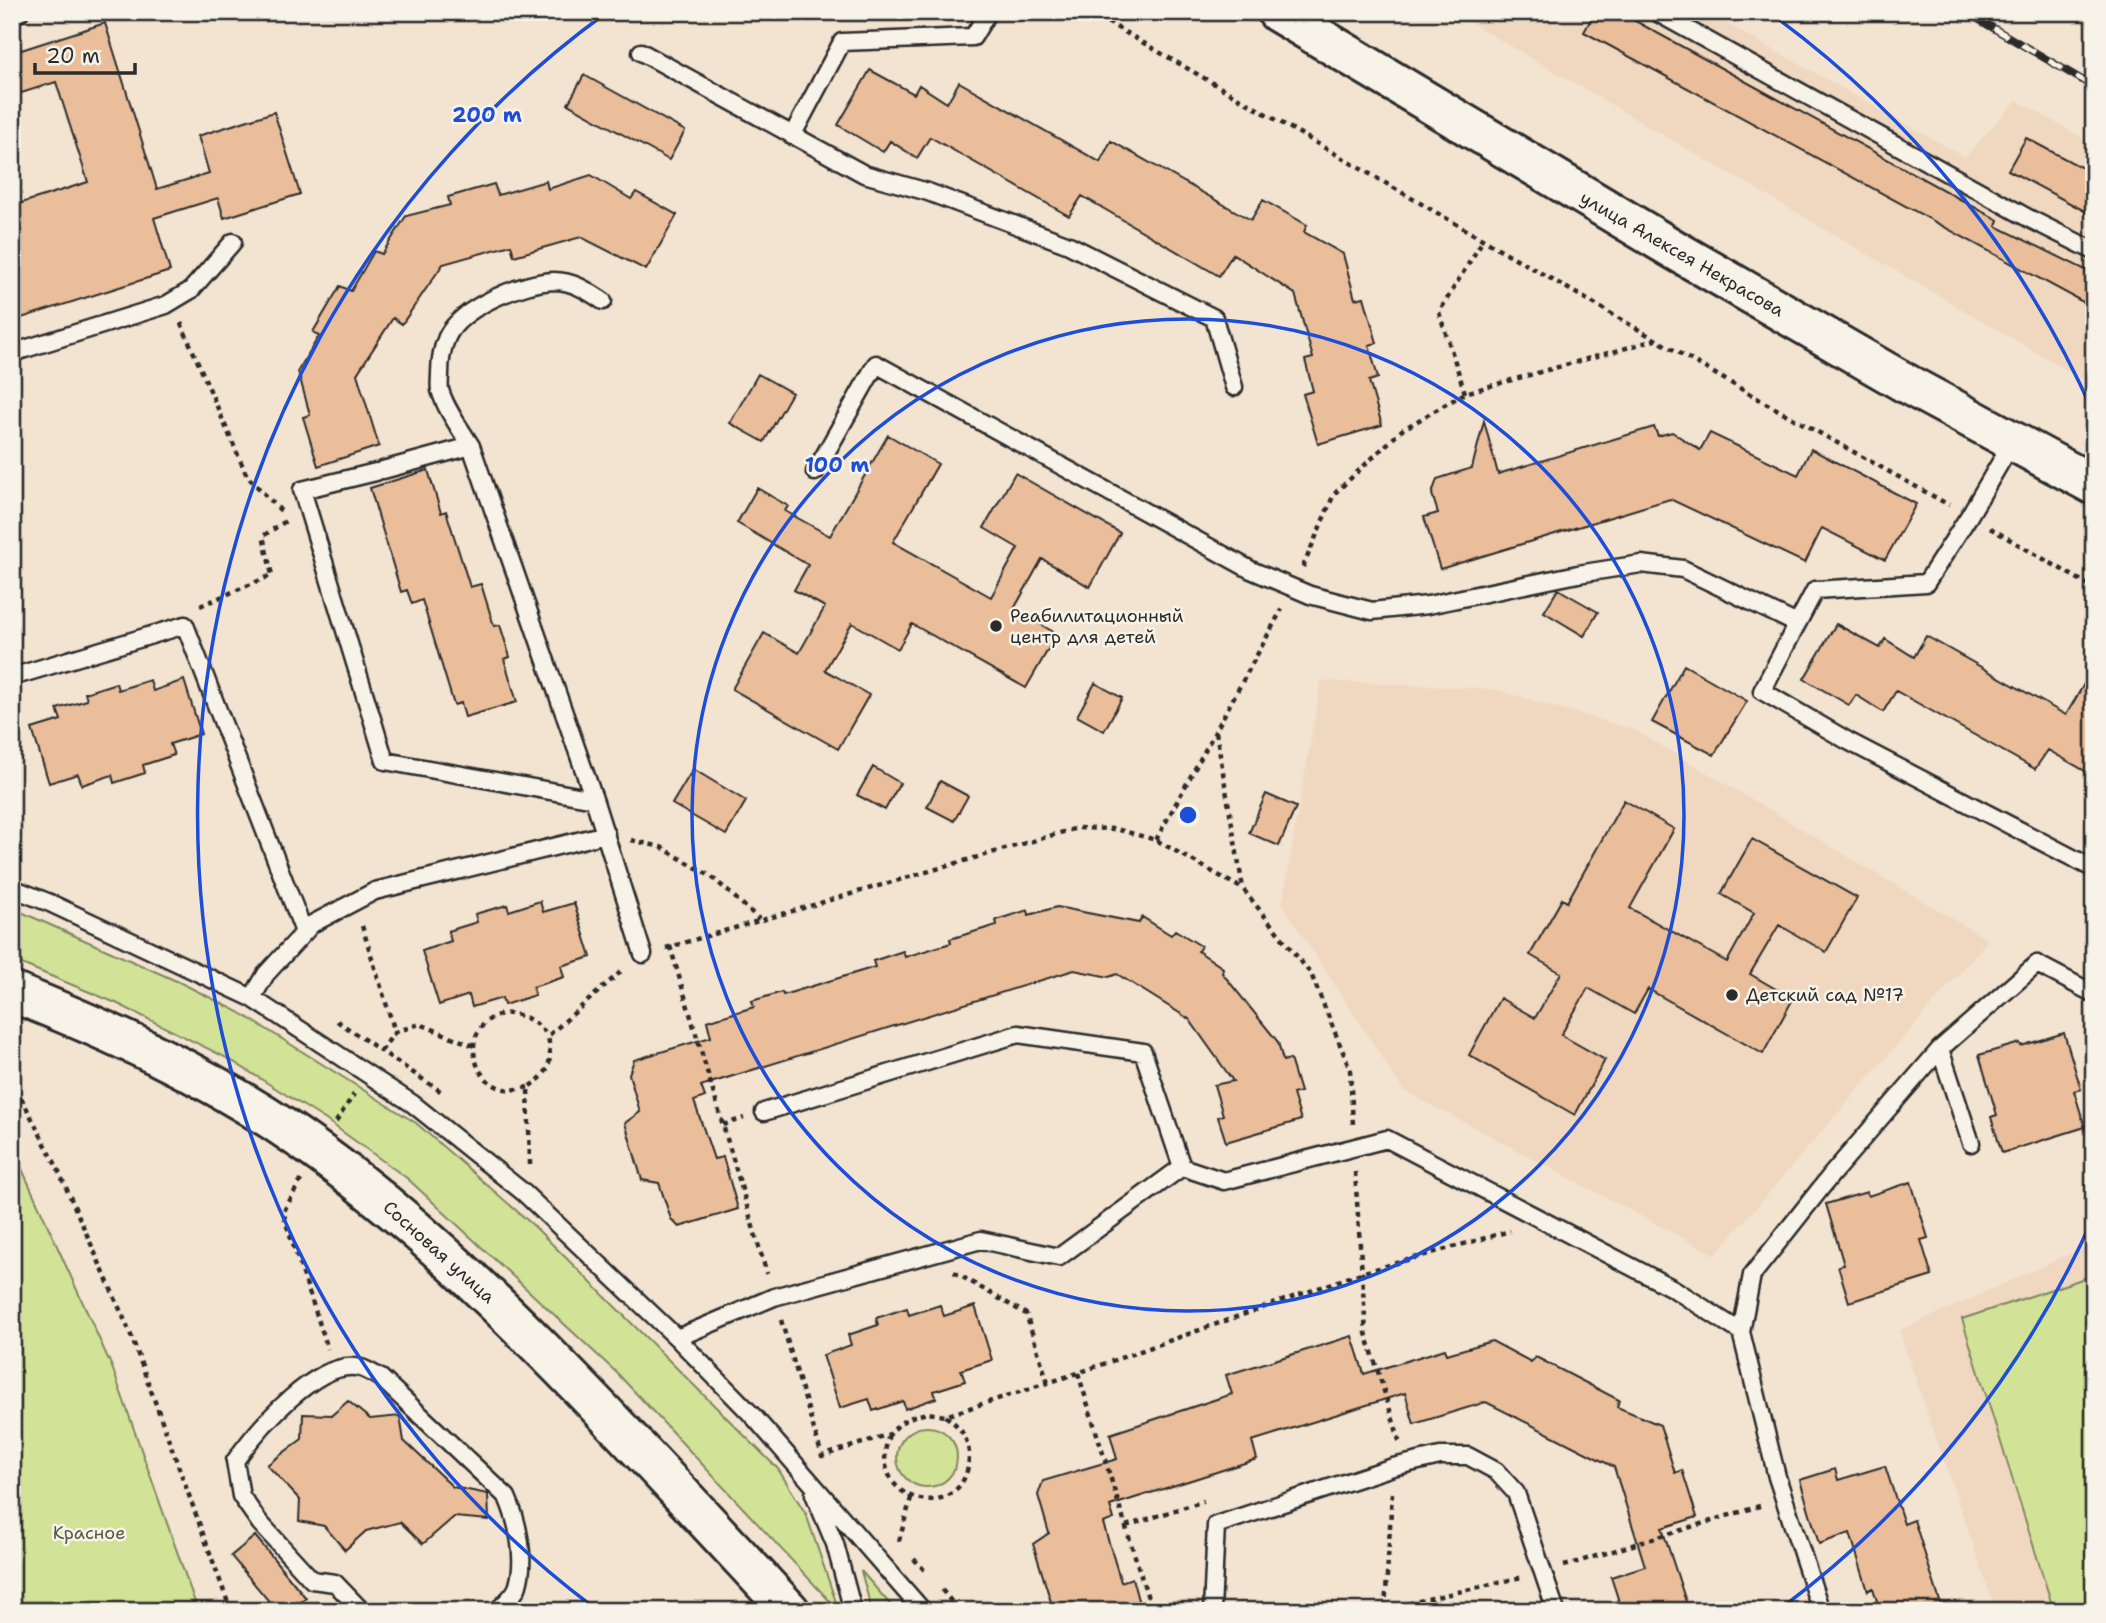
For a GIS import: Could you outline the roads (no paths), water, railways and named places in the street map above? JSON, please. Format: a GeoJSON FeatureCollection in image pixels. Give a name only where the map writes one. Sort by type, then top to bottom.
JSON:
{"type":"FeatureCollection","features":[{"type":"Feature","properties":{"kind":"street","name":"улица Алексея Некрасова"},"geometry":{"type":"LineString","coordinates":[[1277,12],[1686,257],[1907,384],[2094,485]]}},
{"type":"Feature","properties":{"kind":"street","name":"Сосновая улица"},"geometry":{"type":"LineString","coordinates":[[12,992],[67,1014],[206,1083],[290,1132],[393,1209],[481,1288],[606,1413],[790,1611]]}},
{"type":"Feature","properties":{"kind":"lane"},"geometry":{"type":"LineString","coordinates":[[12,15],[20,12]]}},
{"type":"Feature","properties":{"kind":"lane"},"geometry":{"type":"LineString","coordinates":[[792,136],[842,42],[973,37],[988,12]]}},
{"type":"Feature","properties":{"kind":"lane"},"geometry":{"type":"LineString","coordinates":[[1656,12],[2094,251]]}},
{"type":"Feature","properties":{"kind":"lane"},"geometry":{"type":"LineString","coordinates":[[641,52],[864,174],[928,192],[1069,245],[1214,317],[1234,387]]}},
{"type":"Feature","properties":{"kind":"lane"},"geometry":{"type":"LineString","coordinates":[[12,353],[172,301],[191,290],[233,242]]}},
{"type":"Feature","properties":{"kind":"lane"},"geometry":{"type":"LineString","coordinates":[[603,301],[582,287],[555,281],[524,287],[488,301],[465,317],[447,335],[440,362],[439,388],[450,413],[471,446],[606,834],[643,954]]}},
{"type":"Feature","properties":{"kind":"lane"},"geometry":{"type":"LineString","coordinates":[[815,472],[876,364],[1251,570],[1310,595],[1371,611],[1427,605],[1578,573],[1641,564],[1683,569],[1797,624]]}},
{"type":"Feature","properties":{"kind":"lane"},"geometry":{"type":"LineString","coordinates":[[2014,441],[1926,583],[1815,590],[1762,691],[1848,741],[2094,869]]}},
{"type":"Feature","properties":{"kind":"lane"},"geometry":{"type":"LineString","coordinates":[[471,446],[302,491],[386,761],[594,799]]}},
{"type":"Feature","properties":{"kind":"lane"},"geometry":{"type":"LineString","coordinates":[[12,677],[185,625],[304,932]]}},
{"type":"Feature","properties":{"kind":"lane"},"geometry":{"type":"LineString","coordinates":[[252,998],[266,974],[312,924],[375,891],[606,834]]}},
{"type":"Feature","properties":{"kind":"lane"},"geometry":{"type":"LineString","coordinates":[[12,888],[50,903],[252,998],[413,1104],[523,1192],[677,1338],[754,1417],[923,1611]]}},
{"type":"Feature","properties":{"kind":"lane"},"geometry":{"type":"LineString","coordinates":[[1821,1611],[1777,1477],[1741,1332],[1752,1275],[1832,1174],[1940,1049],[2037,964],[2094,994]]}},
{"type":"Feature","properties":{"kind":"lane"},"geometry":{"type":"LineString","coordinates":[[764,1112],[1018,1034],[1143,1052],[1182,1167]]}},
{"type":"Feature","properties":{"kind":"lane"},"geometry":{"type":"LineString","coordinates":[[1940,1049],[1971,1143]]}},
{"type":"Feature","properties":{"kind":"lane"},"geometry":{"type":"LineString","coordinates":[[1182,1167],[1224,1181],[1387,1139],[1674,1289],[1741,1332]]}},
{"type":"Feature","properties":{"kind":"lane"},"geometry":{"type":"LineString","coordinates":[[677,1338],[774,1297],[981,1240],[1059,1257],[1182,1167]]}},
{"type":"Feature","properties":{"kind":"lane"},"geometry":{"type":"LineString","coordinates":[[362,1611],[335,1583],[312,1580],[260,1523],[241,1496],[235,1461],[255,1433],[308,1384],[335,1370],[359,1367],[381,1378],[507,1497],[517,1519],[520,1558],[518,1587],[497,1611]]}},
{"type":"Feature","properties":{"kind":"lane"},"geometry":{"type":"LineString","coordinates":[[1212,1611],[1216,1525],[1393,1467],[1440,1456],[1468,1456],[1496,1471],[1516,1493],[1556,1611]]}},
{"type":"Feature","properties":{"kind":"lane"},"geometry":{"type":"LineString","coordinates":[[808,1478],[835,1544],[853,1611]]}},
{"type":"Feature","properties":{"kind":"railway"},"geometry":{"type":"LineString","coordinates":[[1966,12],[2094,87]]}},
{"type":"Feature","properties":{"kind":"place","name":"Реабилитационный центр для детей"},"geometry":{"type":"Point","coordinates":[996,626]}},
{"type":"Feature","properties":{"kind":"place","name":"Детский сад №17"},"geometry":{"type":"Point","coordinates":[1732,995]}},
{"type":"Feature","properties":{"kind":"park label","name":"Красное"},"geometry":{"type":"Point","coordinates":[89,1533]}}]}
